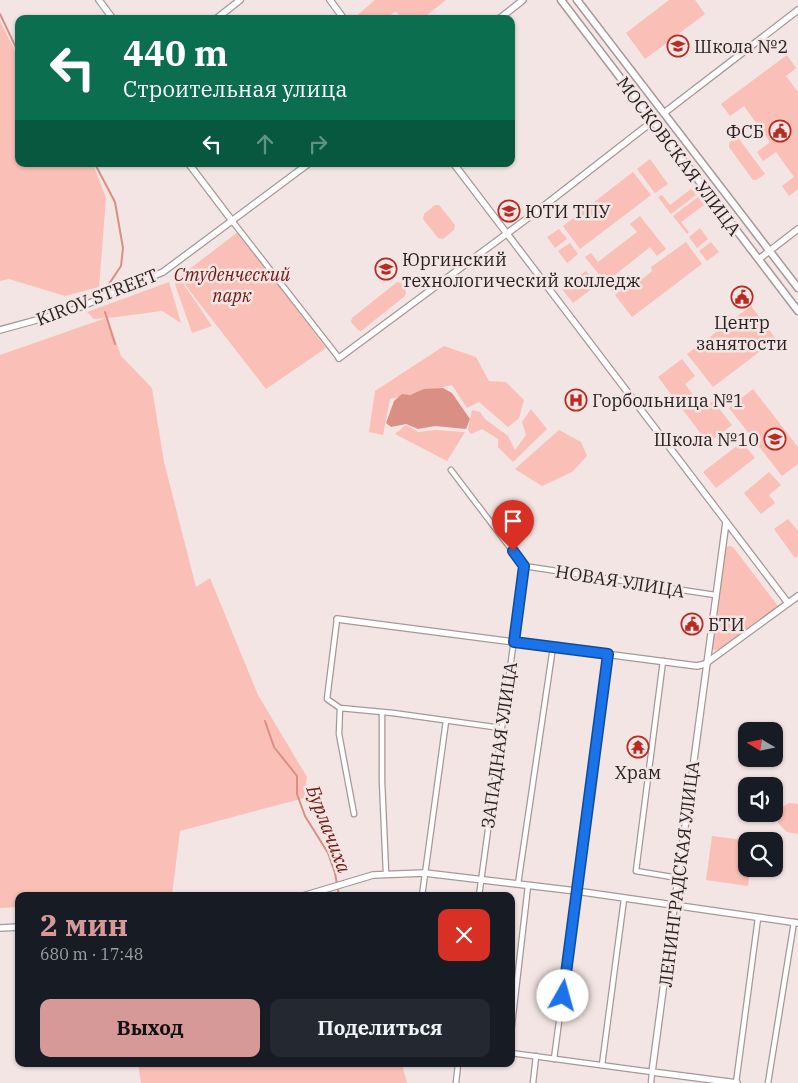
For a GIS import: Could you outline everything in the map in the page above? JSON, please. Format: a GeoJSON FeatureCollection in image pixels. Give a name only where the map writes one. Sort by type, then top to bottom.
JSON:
{"type":"FeatureCollection","features":[{"type":"Feature","properties":{"kind":"main road","name":"МОСКОВСКАЯ УЛИЦА"},"geometry":{"type":"LineString","coordinates":[[560,0],[798,311]]}},
{"type":"Feature","properties":{"kind":"main road","name":"МОСКОВСКАЯ УЛИЦА"},"geometry":{"type":"LineString","coordinates":[[577,0],[798,288]]}},
{"type":"Feature","properties":{"kind":"street"},"geometry":{"type":"LineString","coordinates":[[99,0],[110,15]]}},
{"type":"Feature","properties":{"kind":"street"},"geometry":{"type":"LineString","coordinates":[[221,15],[240,0]]}},
{"type":"Feature","properties":{"kind":"street"},"geometry":{"type":"LineString","coordinates":[[330,0],[341,15]]}},
{"type":"Feature","properties":{"kind":"street"},"geometry":{"type":"LineString","coordinates":[[504,15],[523,0]]}},
{"type":"Feature","properties":{"kind":"street"},"geometry":{"type":"LineString","coordinates":[[664,113],[798,10]]}},
{"type":"Feature","properties":{"kind":"street"},"geometry":{"type":"LineString","coordinates":[[191,167],[339,358],[507,234],[653,121]]}},
{"type":"Feature","properties":{"kind":"street","name":"KIROV STREET"},"geometry":{"type":"LineString","coordinates":[[0,330],[73,310],[163,272],[233,222],[304,167]]}},
{"type":"Feature","properties":{"kind":"street"},"geometry":{"type":"LineString","coordinates":[[456,167],[788,604]]}},
{"type":"Feature","properties":{"kind":"street"},"geometry":{"type":"LineString","coordinates":[[759,259],[798,229]]}},
{"type":"Feature","properties":{"kind":"street"},"geometry":{"type":"LineString","coordinates":[[451,470],[524,566]]}},
{"type":"Feature","properties":{"kind":"street","name":"ЛЕНИНГРАДСКАЯ УЛИЦА"},"geometry":{"type":"LineString","coordinates":[[651,1083],[726,522]]}},
{"type":"Feature","properties":{"kind":"street","name":"НОВАЯ УЛИЦА"},"geometry":{"type":"LineString","coordinates":[[524,566],[715,595]]}},
{"type":"Feature","properties":{"kind":"street","name":"ЗАПАДНАЯ УЛИЦА"},"geometry":{"type":"LineString","coordinates":[[480,892],[524,566]]}},
{"type":"Feature","properties":{"kind":"street"},"geometry":{"type":"LineString","coordinates":[[501,728],[340,708],[327,699],[337,619],[697,666],[706,664],[798,596]]}},
{"type":"Feature","properties":{"kind":"street"},"geometry":{"type":"LineString","coordinates":[[518,884],[553,647]]}},
{"type":"Feature","properties":{"kind":"street"},"geometry":{"type":"LineString","coordinates":[[554,1059],[608,654]]}},
{"type":"Feature","properties":{"kind":"street"},"geometry":{"type":"LineString","coordinates":[[663,661],[636,871],[678,878]]}},
{"type":"Feature","properties":{"kind":"street"},"geometry":{"type":"LineString","coordinates":[[340,708],[339,734],[354,814]]}},
{"type":"Feature","properties":{"kind":"street"},"geometry":{"type":"LineString","coordinates":[[382,713],[382,781],[386,873]]}},
{"type":"Feature","properties":{"kind":"street"},"geometry":{"type":"LineString","coordinates":[[423,892],[446,721]]}},
{"type":"Feature","properties":{"kind":"street"},"geometry":{"type":"LineString","coordinates":[[315,892],[386,873],[425,873],[576,891],[796,923],[768,1083]]}},
{"type":"Feature","properties":{"kind":"street"},"geometry":{"type":"LineString","coordinates":[[515,998],[528,886]]}},
{"type":"Feature","properties":{"kind":"street"},"geometry":{"type":"LineString","coordinates":[[602,1065],[624,899]]}},
{"type":"Feature","properties":{"kind":"street"},"geometry":{"type":"LineString","coordinates":[[515,1053],[737,1083],[758,918]]}},
{"type":"Feature","properties":{"kind":"street"},"geometry":{"type":"LineString","coordinates":[[0,928],[15,927]]}},
{"type":"Feature","properties":{"kind":"street"},"geometry":{"type":"LineString","coordinates":[[533,1083],[536,1056]]}},
{"type":"Feature","properties":{"kind":"street"},"geometry":{"type":"LineString","coordinates":[[456,1083],[458,1067]]}},
{"type":"Feature","properties":{"kind":"green space"},"geometry":{"type":"Polygon","coordinates":[[[375,0],[446,0],[427,15],[399,15],[396,11],[390,15],[358,15],[375,0]]]}},
{"type":"Feature","properties":{"kind":"green space"},"geometry":{"type":"Polygon","coordinates":[[[669,0],[695,0],[705,14],[645,59],[626,33],[669,0]]]}},
{"type":"Feature","properties":{"kind":"green space"},"geometry":{"type":"Polygon","coordinates":[[[0,21],[15,51],[15,167],[94,167],[106,198],[99,287],[65,296],[9,279],[0,281],[0,21]]]}},
{"type":"Feature","properties":{"kind":"green space"},"geometry":{"type":"Polygon","coordinates":[[[787,55],[796,68],[786,76],[798,92],[798,189],[789,196],[782,186],[794,177],[776,152],[763,161],[757,152],[770,142],[744,106],[730,116],[721,104],[787,55]]]}},
{"type":"Feature","properties":{"kind":"green space"},"geometry":{"type":"Polygon","coordinates":[[[737,136],[765,174],[756,180],[753,180],[729,147],[729,143],[737,136]]]}},
{"type":"Feature","properties":{"kind":"green space"},"geometry":{"type":"Polygon","coordinates":[[[650,159],[668,184],[655,193],[637,169],[650,159]]]}},
{"type":"Feature","properties":{"kind":"green space"},"geometry":{"type":"Polygon","coordinates":[[[633,172],[651,195],[580,249],[563,226],[633,172]]]}},
{"type":"Feature","properties":{"kind":"green space"},"geometry":{"type":"Polygon","coordinates":[[[691,189],[696,195],[671,214],[658,197],[662,195],[670,205],[691,189]]]}},
{"type":"Feature","properties":{"kind":"green space"},"geometry":{"type":"Polygon","coordinates":[[[698,197],[704,205],[681,222],[689,232],[687,234],[673,216],[698,197]]]}},
{"type":"Feature","properties":{"kind":"green space"},"geometry":{"type":"Polygon","coordinates":[[[435,205],[439,205],[455,225],[454,230],[443,239],[438,238],[423,219],[424,214],[435,205]]]}},
{"type":"Feature","properties":{"kind":"green space"},"geometry":{"type":"Polygon","coordinates":[[[640,216],[666,249],[657,256],[650,247],[611,278],[617,286],[612,291],[585,257],[591,253],[598,262],[637,232],[630,224],[640,216]]]}},
{"type":"Feature","properties":{"kind":"green space"},"geometry":{"type":"Polygon","coordinates":[[[700,228],[708,239],[697,248],[689,237],[700,228]]]}},
{"type":"Feature","properties":{"kind":"green space"},"geometry":{"type":"Polygon","coordinates":[[[559,229],[567,239],[555,248],[547,237],[559,229]]]}},
{"type":"Feature","properties":{"kind":"green space","name":"Студенческий парк"},"geometry":{"type":"Polygon","coordinates":[[[238,232],[326,348],[266,389],[179,277],[238,232]]]}},
{"type":"Feature","properties":{"kind":"green space"},"geometry":{"type":"Polygon","coordinates":[[[686,242],[702,264],[632,317],[615,295],[637,278],[640,281],[652,271],[651,267],[686,242]]]}},
{"type":"Feature","properties":{"kind":"green space"},"geometry":{"type":"Polygon","coordinates":[[[711,242],[719,252],[707,261],[699,251],[711,242]]]}},
{"type":"Feature","properties":{"kind":"green space"},"geometry":{"type":"Polygon","coordinates":[[[570,243],[578,254],[567,263],[558,251],[570,243]]]}},
{"type":"Feature","properties":{"kind":"green space"},"geometry":{"type":"Polygon","coordinates":[[[586,271],[597,285],[573,303],[562,289],[586,271]]]}},
{"type":"Feature","properties":{"kind":"green space"},"geometry":{"type":"Polygon","coordinates":[[[180,279],[212,326],[192,333],[175,284],[180,279]]]}},
{"type":"Feature","properties":{"kind":"green space"},"geometry":{"type":"Polygon","coordinates":[[[169,282],[181,323],[162,311],[108,318],[121,356],[152,388],[164,462],[196,587],[210,578],[258,695],[307,777],[304,798],[180,831],[172,892],[15,892],[15,907],[0,908],[0,355],[106,318],[94,319],[87,312],[169,282]]]}},
{"type":"Feature","properties":{"kind":"green space"},"geometry":{"type":"Polygon","coordinates":[[[397,282],[401,283],[406,292],[405,296],[361,331],[358,330],[351,322],[352,318],[397,282]]]}},
{"type":"Feature","properties":{"kind":"green space"},"geometry":{"type":"Polygon","coordinates":[[[751,306],[776,339],[713,387],[687,354],[751,306]]]}},
{"type":"Feature","properties":{"kind":"green space"},"geometry":{"type":"Polygon","coordinates":[[[444,346],[476,357],[489,381],[506,382],[524,400],[519,418],[508,427],[479,402],[467,408],[452,385],[390,399],[383,435],[369,432],[375,391],[444,346]]]}},
{"type":"Feature","properties":{"kind":"green space"},"geometry":{"type":"Polygon","coordinates":[[[682,359],[695,376],[685,384],[703,409],[713,401],[732,425],[708,443],[658,377],[682,359]]]}},
{"type":"Feature","properties":{"kind":"green space"},"geometry":{"type":"Polygon","coordinates":[[[753,389],[798,447],[798,464],[782,476],[729,408],[753,389]]]}},
{"type":"Feature","properties":{"kind":"green space"},"geometry":{"type":"Polygon","coordinates":[[[531,409],[547,429],[513,462],[498,447],[498,439],[482,429],[471,434],[468,430],[472,410],[480,412],[485,419],[508,436],[515,450],[526,435],[522,422],[531,409]]]}},
{"type":"Feature","properties":{"kind":"green space"},"geometry":{"type":"Polygon","coordinates":[[[406,425],[418,432],[435,430],[465,432],[447,461],[395,434],[406,425]]]}},
{"type":"Feature","properties":{"kind":"green space"},"geometry":{"type":"Polygon","coordinates":[[[559,430],[581,442],[587,456],[572,472],[542,486],[515,469],[559,430]]]}},
{"type":"Feature","properties":{"kind":"green space"},"geometry":{"type":"Polygon","coordinates":[[[742,442],[755,458],[716,488],[703,472],[742,442]]]}},
{"type":"Feature","properties":{"kind":"green space"},"geometry":{"type":"Polygon","coordinates":[[[769,472],[781,485],[769,495],[775,503],[761,514],[744,493],[769,472]]]}},
{"type":"Feature","properties":{"kind":"green space"},"geometry":{"type":"Polygon","coordinates":[[[788,519],[798,531],[798,556],[795,558],[774,529],[788,519]]]}},
{"type":"Feature","properties":{"kind":"green space"},"geometry":{"type":"Polygon","coordinates":[[[733,547],[778,606],[722,649],[712,650],[710,647],[724,548],[733,547]]]}},
{"type":"Feature","properties":{"kind":"green space"},"geometry":{"type":"Polygon","coordinates":[[[789,803],[798,804],[798,834],[787,832],[778,823],[783,822],[783,807],[789,803]]]}},
{"type":"Feature","properties":{"kind":"green space"},"geometry":{"type":"Polygon","coordinates":[[[712,836],[738,839],[738,877],[749,877],[748,886],[706,880],[712,836]]]}},
{"type":"Feature","properties":{"kind":"green space"},"geometry":{"type":"Polygon","coordinates":[[[138,1067],[403,1067],[407,1083],[141,1083],[138,1067]]]}},
{"type":"Feature","properties":{"kind":"shaded area"},"geometry":{"type":"Polygon","coordinates":[[[443,388],[452,393],[470,419],[466,429],[435,426],[418,429],[406,424],[391,427],[386,423],[394,401],[402,394],[410,395],[424,389],[443,388]]]}},
{"type":"Feature","properties":{"kind":"waterway","name":"Бурлачиха"},"geometry":{"type":"LineString","coordinates":[[0,14],[15,46]]}},
{"type":"Feature","properties":{"kind":"waterway","name":"Бурлачиха"},"geometry":{"type":"LineString","coordinates":[[97,167],[115,202],[123,248],[121,266],[109,284]]}},
{"type":"Feature","properties":{"kind":"waterway","name":"Бурлачиха"},"geometry":{"type":"LineString","coordinates":[[105,312],[115,344]]}},
{"type":"Feature","properties":{"kind":"waterway","name":"Бурлачиха"},"geometry":{"type":"LineString","coordinates":[[265,721],[274,747],[297,776],[297,794],[305,816],[328,853],[335,873],[338,892]]}},
{"type":"Feature","properties":{"kind":"place","name":"Школа №2"},"geometry":{"type":"Point","coordinates":[678,46]}},
{"type":"Feature","properties":{"kind":"place","name":"ФСБ"},"geometry":{"type":"Point","coordinates":[780,131]}},
{"type":"Feature","properties":{"kind":"place","name":"ЮТИ ТПУ"},"geometry":{"type":"Point","coordinates":[509,211]}},
{"type":"Feature","properties":{"kind":"place","name":"Юргинский технологический колледж"},"geometry":{"type":"Point","coordinates":[386,269]}},
{"type":"Feature","properties":{"kind":"place","name":"Центр занятости"},"geometry":{"type":"Point","coordinates":[742,297]}},
{"type":"Feature","properties":{"kind":"place","name":"Горбольница №1"},"geometry":{"type":"Point","coordinates":[576,400]}},
{"type":"Feature","properties":{"kind":"place","name":"Школа №10"},"geometry":{"type":"Point","coordinates":[775,439]}},
{"type":"Feature","properties":{"kind":"place","name":"БТИ"},"geometry":{"type":"Point","coordinates":[692,624]}},
{"type":"Feature","properties":{"kind":"place","name":"Храм"},"geometry":{"type":"Point","coordinates":[638,747]}},
{"type":"Feature","properties":{"kind":"route"},"geometry":{"type":"LineString","coordinates":[[513,551],[524,566],[514,642],[608,654],[563,996]]}}]}
